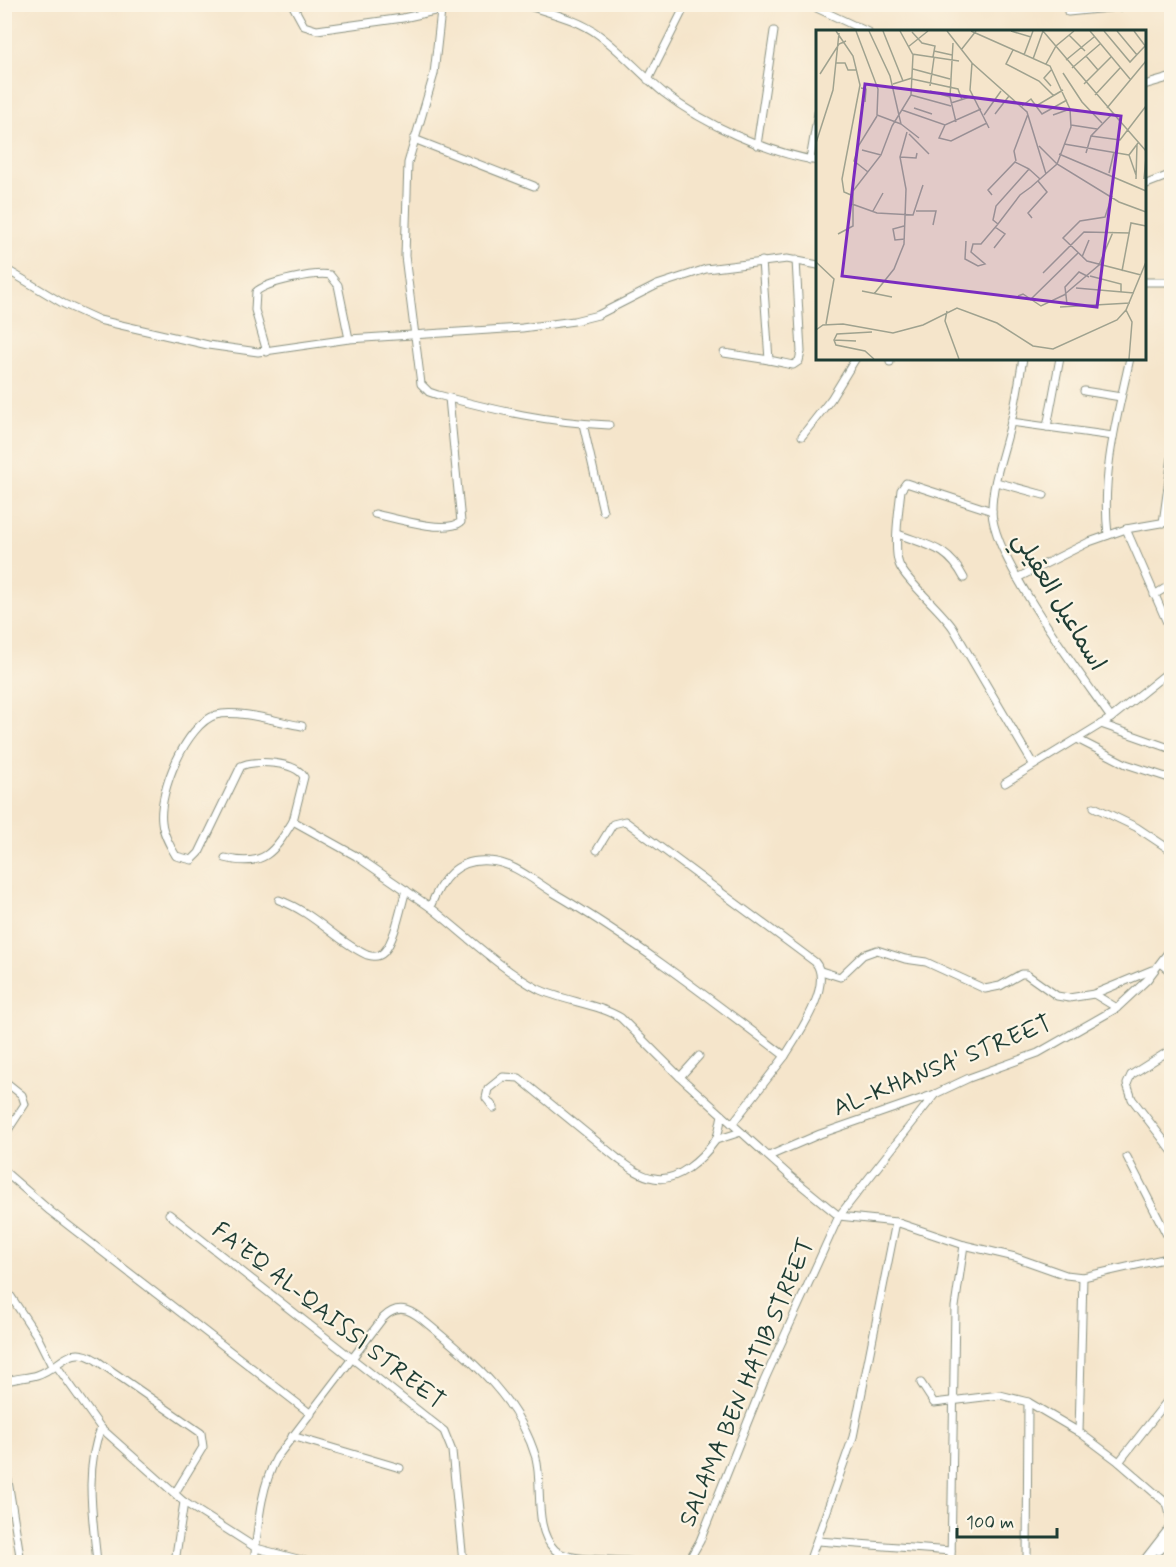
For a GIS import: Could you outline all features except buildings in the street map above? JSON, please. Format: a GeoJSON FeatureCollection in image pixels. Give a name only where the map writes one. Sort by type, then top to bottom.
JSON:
{"type":"FeatureCollection","features":[{"type":"Feature","properties":{"kind":"street"},"geometry":{"type":"LineString","coordinates":[[292,4],[299,21],[312,30],[441,11],[466,4]]}},
{"type":"Feature","properties":{"kind":"street"},"geometry":{"type":"LineString","coordinates":[[523,4],[575,21],[599,34],[648,80],[680,105],[757,145],[783,155],[814,160],[816,136]]}},
{"type":"Feature","properties":{"kind":"street"},"geometry":{"type":"LineString","coordinates":[[648,80],[686,4]]}},
{"type":"Feature","properties":{"kind":"street"},"geometry":{"type":"LineString","coordinates":[[808,4],[864,30]]}},
{"type":"Feature","properties":{"kind":"street"},"geometry":{"type":"LineString","coordinates":[[1068,12],[1148,4]]}},
{"type":"Feature","properties":{"kind":"street"},"geometry":{"type":"LineString","coordinates":[[441,11],[434,74],[408,164],[405,229],[408,292],[421,384],[429,392],[449,398],[582,424],[609,425]]}},
{"type":"Feature","properties":{"kind":"street"},"geometry":{"type":"LineString","coordinates":[[757,145],[774,31]]}},
{"type":"Feature","properties":{"kind":"street"},"geometry":{"type":"LineString","coordinates":[[1146,84],[1172,77]]}},
{"type":"Feature","properties":{"kind":"street"},"geometry":{"type":"LineString","coordinates":[[414,139],[534,186]]}},
{"type":"Feature","properties":{"kind":"street"},"geometry":{"type":"LineString","coordinates":[[1146,184],[1172,174]]}},
{"type":"Feature","properties":{"kind":"street"},"geometry":{"type":"LineString","coordinates":[[724,354],[794,364],[800,357],[796,260]]}},
{"type":"Feature","properties":{"kind":"street"},"geometry":{"type":"LineString","coordinates":[[4,268],[64,304],[99,320],[230,349],[267,352],[349,339],[522,328],[587,319],[688,273],[762,261],[796,260],[816,265]]}},
{"type":"Feature","properties":{"kind":"street"},"geometry":{"type":"LineString","coordinates":[[762,261],[769,360]]}},
{"type":"Feature","properties":{"kind":"street"},"geometry":{"type":"LineString","coordinates":[[267,352],[255,310],[256,292],[267,285],[320,274],[330,275],[338,285],[349,339]]}},
{"type":"Feature","properties":{"kind":"street"},"geometry":{"type":"LineString","coordinates":[[1146,282],[1172,282]]}},
{"type":"Feature","properties":{"kind":"street"},"geometry":{"type":"LineString","coordinates":[[802,436],[831,399],[855,360]]}},
{"type":"Feature","properties":{"kind":"street","name":"اسماعيل العقيلي"},"geometry":{"type":"LineString","coordinates":[[1023,360],[1011,422],[996,482],[992,511],[1000,544],[1017,578],[1111,718]]}},
{"type":"Feature","properties":{"kind":"street"},"geometry":{"type":"LineString","coordinates":[[1047,427],[1060,360]]}},
{"type":"Feature","properties":{"kind":"street"},"geometry":{"type":"LineString","coordinates":[[1108,535],[1105,496],[1113,436],[1130,360]]}},
{"type":"Feature","properties":{"kind":"street"},"geometry":{"type":"LineString","coordinates":[[1084,391],[1121,397]]}},
{"type":"Feature","properties":{"kind":"street"},"geometry":{"type":"LineString","coordinates":[[375,513],[438,526],[454,526],[461,522],[449,398]]}},
{"type":"Feature","properties":{"kind":"street"},"geometry":{"type":"LineString","coordinates":[[1011,422],[1113,436]]}},
{"type":"Feature","properties":{"kind":"street"},"geometry":{"type":"LineString","coordinates":[[582,424],[603,512]]}},
{"type":"Feature","properties":{"kind":"street"},"geometry":{"type":"LineString","coordinates":[[1162,523],[1172,457]]}},
{"type":"Feature","properties":{"kind":"street"},"geometry":{"type":"LineString","coordinates":[[996,482],[1044,495]]}},
{"type":"Feature","properties":{"kind":"street"},"geometry":{"type":"LineString","coordinates":[[992,511],[906,483],[901,490],[898,534],[899,566],[953,628],[1033,764]]}},
{"type":"Feature","properties":{"kind":"street"},"geometry":{"type":"LineString","coordinates":[[1017,578],[1108,535],[1172,521]]}},
{"type":"Feature","properties":{"kind":"street"},"geometry":{"type":"LineString","coordinates":[[1126,530],[1172,634]]}},
{"type":"Feature","properties":{"kind":"street"},"geometry":{"type":"LineString","coordinates":[[898,534],[946,553],[953,559],[964,578]]}},
{"type":"Feature","properties":{"kind":"street"},"geometry":{"type":"LineString","coordinates":[[1154,594],[1172,584]]}},
{"type":"Feature","properties":{"kind":"street"},"geometry":{"type":"LineString","coordinates":[[1005,783],[1111,718],[1172,669]]}},
{"type":"Feature","properties":{"kind":"street"},"geometry":{"type":"LineString","coordinates":[[225,858],[248,863],[262,858],[282,839],[293,821],[303,781],[302,773],[290,767],[253,762],[244,764],[199,853],[192,860],[176,856],[161,819],[167,791],[188,738],[201,723],[218,714],[233,714],[302,726]]}},
{"type":"Feature","properties":{"kind":"street"},"geometry":{"type":"LineString","coordinates":[[1101,724],[1172,749]]}},
{"type":"Feature","properties":{"kind":"street"},"geometry":{"type":"LineString","coordinates":[[1077,739],[1126,764],[1172,779]]}},
{"type":"Feature","properties":{"kind":"street"},"geometry":{"type":"LineString","coordinates":[[1094,807],[1136,827],[1172,850]]}},
{"type":"Feature","properties":{"kind":"street"},"geometry":{"type":"LineString","coordinates":[[293,821],[356,856],[406,890],[529,984],[554,996],[616,1015],[680,1077],[838,1216],[896,1222],[964,1245],[1015,1257],[1066,1275],[1083,1277],[1172,1257]]}},
{"type":"Feature","properties":{"kind":"street"},"geometry":{"type":"LineString","coordinates":[[597,850],[613,824],[625,821],[816,962],[821,971],[822,982],[812,1008],[785,1056],[732,1124]]}},
{"type":"Feature","properties":{"kind":"street"},"geometry":{"type":"LineString","coordinates":[[430,907],[448,873],[466,863],[490,861],[534,879],[609,925],[662,962],[785,1056]]}},
{"type":"Feature","properties":{"kind":"street"},"geometry":{"type":"LineString","coordinates":[[279,900],[300,908],[358,950],[375,956],[387,947],[406,890]]}},
{"type":"Feature","properties":{"kind":"street","name":"AL-KHANSA' STREET"},"geometry":{"type":"LineString","coordinates":[[769,1156],[820,1134],[935,1094],[983,1072],[1029,1057],[1117,1008],[1138,990],[1159,966],[1172,946]]}},
{"type":"Feature","properties":{"kind":"street"},"geometry":{"type":"LineString","coordinates":[[821,971],[834,976],[843,976],[864,955],[877,950],[905,959],[926,962],[985,989],[1000,986],[1021,974],[1031,976],[1057,996],[1069,998],[1094,994],[1159,966],[1172,972]]}},
{"type":"Feature","properties":{"kind":"street"},"geometry":{"type":"LineString","coordinates":[[1094,994],[1117,1008]]}},
{"type":"Feature","properties":{"kind":"street"},"geometry":{"type":"LineString","coordinates":[[1172,1049],[1131,1075],[1127,1084],[1132,1099],[1172,1151]]}},
{"type":"Feature","properties":{"kind":"street"},"geometry":{"type":"LineString","coordinates":[[680,1077],[699,1056]]}},
{"type":"Feature","properties":{"kind":"street"},"geometry":{"type":"LineString","coordinates":[[494,1108],[486,1098],[488,1089],[503,1077],[519,1078],[617,1158],[634,1170],[656,1179],[678,1175],[716,1140],[741,1132]]}},
{"type":"Feature","properties":{"kind":"street"},"geometry":{"type":"LineString","coordinates":[[4,1136],[25,1104],[21,1095],[7,1083]]}},
{"type":"Feature","properties":{"kind":"street","name":"SALAMA BEN HATIB STREET"},"geometry":{"type":"LineString","coordinates":[[688,1563],[700,1541],[764,1381],[838,1216],[935,1094]]}},
{"type":"Feature","properties":{"kind":"street"},"geometry":{"type":"LineString","coordinates":[[716,1140],[722,1115]]}},
{"type":"Feature","properties":{"kind":"street"},"geometry":{"type":"LineString","coordinates":[[1127,1157],[1172,1245]]}},
{"type":"Feature","properties":{"kind":"street"},"geometry":{"type":"LineString","coordinates":[[4,1171],[50,1211],[311,1414]]}},
{"type":"Feature","properties":{"kind":"street","name":"FA'EQ AL-QAISSI STREET"},"geometry":{"type":"LineString","coordinates":[[169,1214],[444,1431],[452,1451],[463,1563]]}},
{"type":"Feature","properties":{"kind":"street"},"geometry":{"type":"LineString","coordinates":[[809,1563],[853,1437],[896,1222]]}},
{"type":"Feature","properties":{"kind":"street"},"geometry":{"type":"LineString","coordinates":[[951,1563],[955,1307],[964,1245]]}},
{"type":"Feature","properties":{"kind":"street"},"geometry":{"type":"LineString","coordinates":[[1079,1432],[1083,1277]]}},
{"type":"Feature","properties":{"kind":"street"},"geometry":{"type":"LineString","coordinates":[[4,1286],[55,1366],[101,1428],[184,1502],[256,1548],[309,1563]]}},
{"type":"Feature","properties":{"kind":"street"},"geometry":{"type":"LineString","coordinates":[[254,1563],[269,1472],[292,1436],[390,1311],[399,1308],[414,1312],[493,1381],[515,1413],[536,1458],[543,1523],[546,1536],[554,1549],[566,1555],[636,1563]]}},
{"type":"Feature","properties":{"kind":"street"},"geometry":{"type":"LineString","coordinates":[[4,1382],[39,1374],[75,1353],[88,1355],[198,1430],[204,1437],[203,1447],[175,1493]]}},
{"type":"Feature","properties":{"kind":"street"},"geometry":{"type":"LineString","coordinates":[[921,1383],[933,1402],[1000,1395],[1028,1402],[1079,1432],[1119,1462],[1171,1507],[1171,1526],[1154,1556],[1145,1562]]}},
{"type":"Feature","properties":{"kind":"street"},"geometry":{"type":"LineString","coordinates":[[1119,1462],[1172,1395]]}},
{"type":"Feature","properties":{"kind":"street"},"geometry":{"type":"LineString","coordinates":[[1027,1563],[1028,1402]]}},
{"type":"Feature","properties":{"kind":"street"},"geometry":{"type":"LineString","coordinates":[[97,1563],[92,1479],[94,1452],[101,1428]]}},
{"type":"Feature","properties":{"kind":"street"},"geometry":{"type":"LineString","coordinates":[[292,1436],[400,1468]]}},
{"type":"Feature","properties":{"kind":"street"},"geometry":{"type":"LineString","coordinates":[[4,1456],[21,1563]]}},
{"type":"Feature","properties":{"kind":"street"},"geometry":{"type":"LineString","coordinates":[[175,1563],[184,1502]]}},
{"type":"Feature","properties":{"kind":"street"},"geometry":{"type":"LineString","coordinates":[[818,1541],[951,1551]]}}]}
